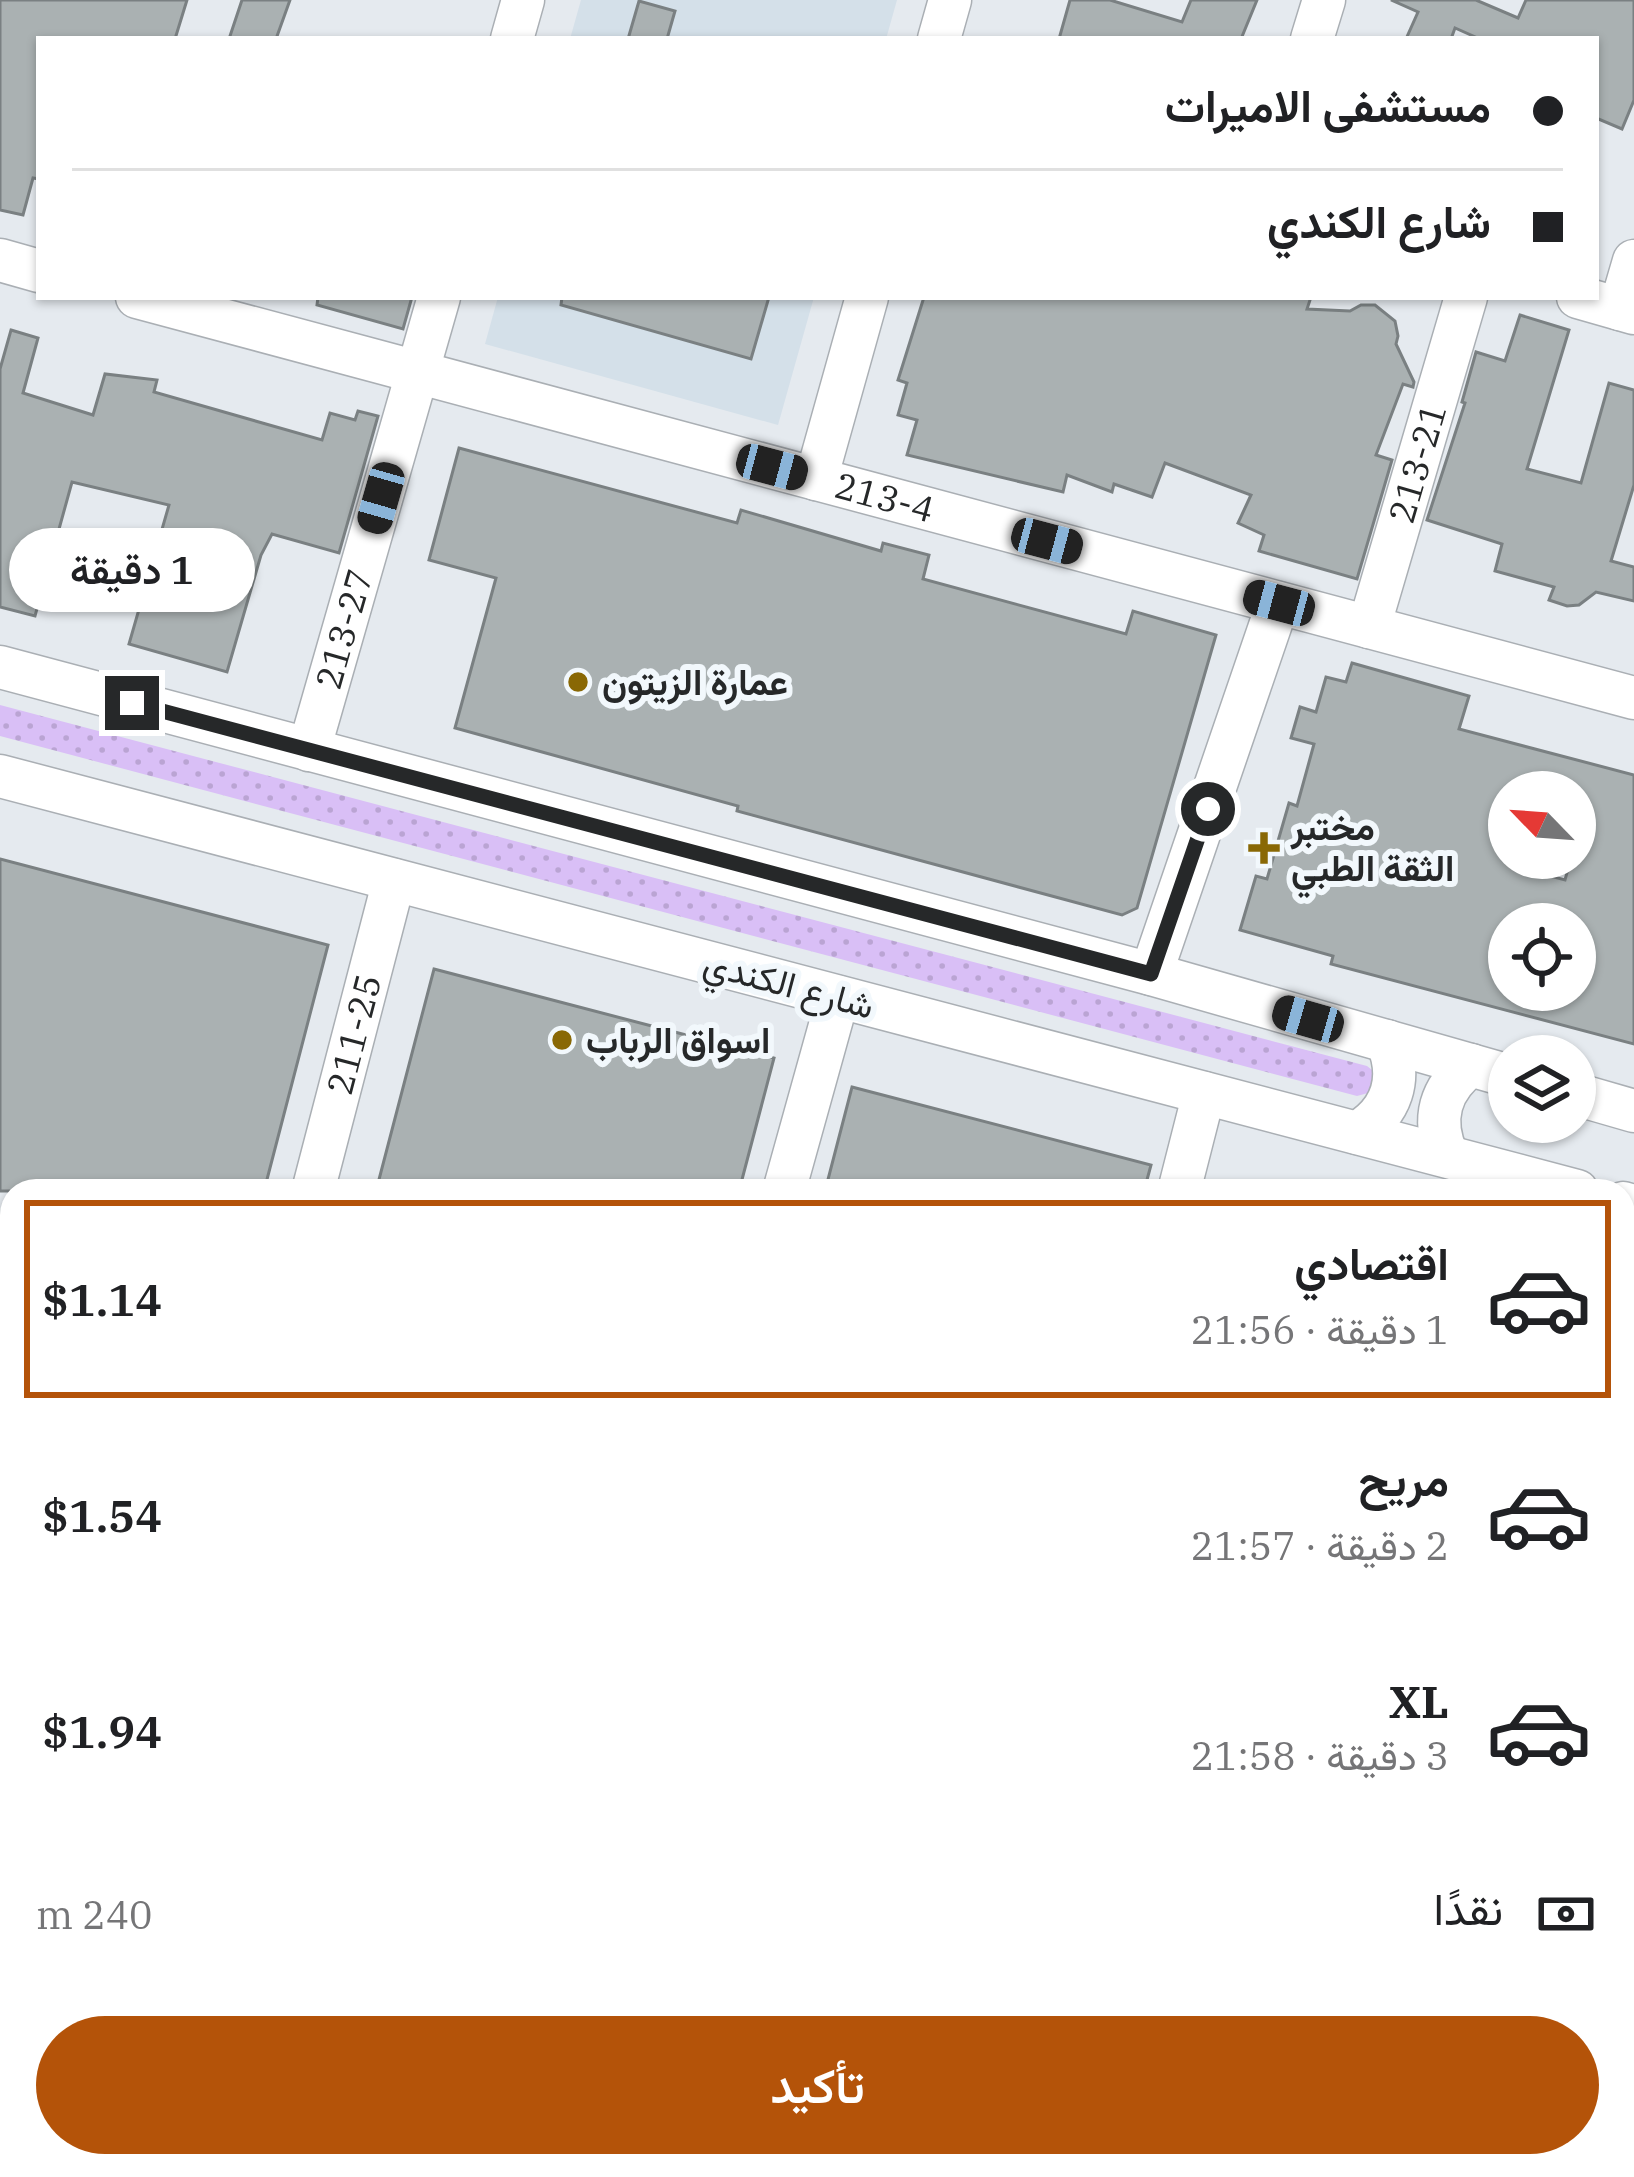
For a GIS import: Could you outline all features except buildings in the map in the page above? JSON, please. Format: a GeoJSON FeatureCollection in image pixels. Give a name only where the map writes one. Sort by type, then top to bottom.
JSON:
{"type":"FeatureCollection","features":[{"type":"Feature","properties":{"kind":"street"},"geometry":{"type":"LineString","coordinates":[[513,36],[523,0]]}},
{"type":"Feature","properties":{"kind":"street"},"geometry":{"type":"LineString","coordinates":[[940,36],[950,0]]}},
{"type":"Feature","properties":{"kind":"street"},"geometry":{"type":"LineString","coordinates":[[1313,36],[1324,0]]}},
{"type":"Feature","properties":{"kind":"street"},"geometry":{"type":"LineString","coordinates":[[0,260],[36,270]]}},
{"type":"Feature","properties":{"kind":"street"},"geometry":{"type":"LineString","coordinates":[[1588,300],[1627,311],[1634,261]]}},
{"type":"Feature","properties":{"kind":"street","name":"213-4"},"geometry":{"type":"LineString","coordinates":[[148,300],[1634,698]]}},
{"type":"Feature","properties":{"kind":"street","name":"213-27"},"geometry":{"type":"LineString","coordinates":[[309,750],[438,300]]}},
{"type":"Feature","properties":{"kind":"street"},"geometry":{"type":"LineString","coordinates":[[816,479],[866,300]]}},
{"type":"Feature","properties":{"kind":"street","name":"213-21"},"geometry":{"type":"LineString","coordinates":[[1370,627],[1465,300]]}},
{"type":"Feature","properties":{"kind":"street"},"geometry":{"type":"LineString","coordinates":[[1151,974],[1279,603]]}},
{"type":"Feature","properties":{"kind":"street"},"geometry":{"type":"LineString","coordinates":[[0,667],[1151,974],[1488,1069]]}},
{"type":"Feature","properties":{"kind":"street","name":"شارع الكندي"},"geometry":{"type":"LineString","coordinates":[[0,776],[1534,1179]]}},
{"type":"Feature","properties":{"kind":"street","name":"211-25"},"geometry":{"type":"LineString","coordinates":[[316,1179],[394,880]]}},
{"type":"Feature","properties":{"kind":"street"},"geometry":{"type":"LineString","coordinates":[[787,1179],[838,997]]}},
{"type":"Feature","properties":{"kind":"street"},"geometry":{"type":"LineString","coordinates":[[1357,1133],[1381,1114],[1394,1086],[1396,1071],[1387,1041]]}},
{"type":"Feature","properties":{"kind":"street"},"geometry":{"type":"LineString","coordinates":[[1447,1155],[1440,1140],[1440,1105],[1457,1075],[1488,1070]]}},
{"type":"Feature","properties":{"kind":"street"},"geometry":{"type":"LineString","coordinates":[[1181,1179],[1204,1093]]}},
{"type":"Feature","properties":{"kind":"street"},"geometry":{"type":"LineString","coordinates":[[1596,1100],[1634,1111]]}},
{"type":"Feature","properties":{"kind":"shaded area"},"geometry":{"type":"Polygon","coordinates":[[[581,0],[897,0],[887,36],[571,36],[581,0]]]}},
{"type":"Feature","properties":{"kind":"shaded area"},"geometry":{"type":"Polygon","coordinates":[[[497,300],[813,300],[778,425],[485,344],[497,300]]]}},
{"type":"Feature","properties":{"kind":"shaded area"},"geometry":{"type":"Polygon","coordinates":[[[0,705],[1367,1066],[1375,1080],[1368,1093],[1357,1096],[0,736],[0,705]]]}},
{"type":"Feature","properties":{"kind":"place","name":"عمارة الزيتون"},"geometry":{"type":"Point","coordinates":[578,682]}},
{"type":"Feature","properties":{"kind":"place","name":"مختبر الثقة الطبي"},"geometry":{"type":"Point","coordinates":[1264,848]}},
{"type":"Feature","properties":{"kind":"place","name":"اسواق الرباب"},"geometry":{"type":"Point","coordinates":[562,1040]}},
{"type":"Feature","properties":{"kind":"route"},"geometry":{"type":"LineString","coordinates":[[132,703],[1151,974],[1208,809]]}}]}
